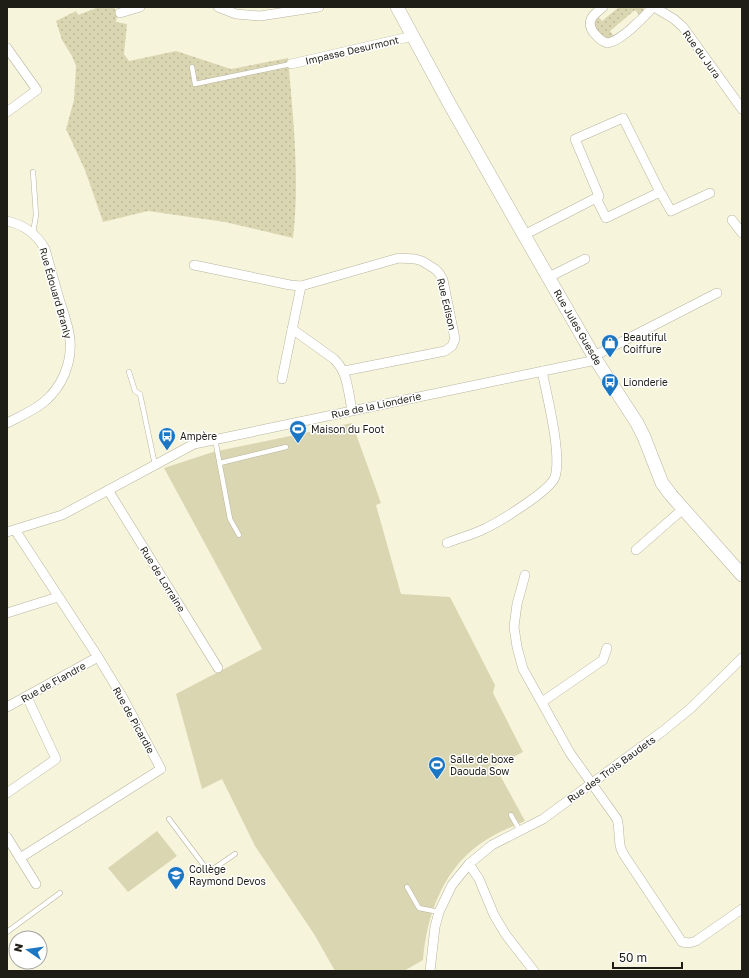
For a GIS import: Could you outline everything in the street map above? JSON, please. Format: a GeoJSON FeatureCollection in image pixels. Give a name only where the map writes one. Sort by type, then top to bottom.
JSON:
{"type":"FeatureCollection","features":[{"type":"Feature","properties":{"kind":"main road","name":"Rue Jules Guesde"},"geometry":{"type":"LineString","coordinates":[[397,7],[524,235],[595,358],[641,430],[662,483],[742,575]]}},
{"type":"Feature","properties":{"kind":"street"},"geometry":{"type":"LineString","coordinates":[[120,13],[140,7]]}},
{"type":"Feature","properties":{"kind":"street"},"geometry":{"type":"LineString","coordinates":[[218,7],[236,14],[260,16],[319,7]]}},
{"type":"Feature","properties":{"kind":"street"},"geometry":{"type":"LineString","coordinates":[[603,7],[592,17],[590,25],[591,29],[599,39],[607,43],[616,40],[654,7]]}},
{"type":"Feature","properties":{"kind":"street","name":"Rue du Jura"},"geometry":{"type":"LineString","coordinates":[[654,7],[674,19],[683,27],[742,109]]}},
{"type":"Feature","properties":{"kind":"street","name":"Impasse Desurmont"},"geometry":{"type":"LineString","coordinates":[[290,64],[413,36]]}},
{"type":"Feature","properties":{"kind":"street"},"geometry":{"type":"LineString","coordinates":[[7,48],[37,90],[7,112]]}},
{"type":"Feature","properties":{"kind":"street"},"geometry":{"type":"LineString","coordinates":[[524,235],[599,196],[575,139],[623,118],[671,211],[710,193]]}},
{"type":"Feature","properties":{"kind":"street"},"geometry":{"type":"LineString","coordinates":[[596,198],[606,218],[660,192]]}},
{"type":"Feature","properties":{"kind":"street"},"geometry":{"type":"LineString","coordinates":[[732,220],[742,232]]}},
{"type":"Feature","properties":{"kind":"street","name":"Rue Édouard Branly"},"geometry":{"type":"LineString","coordinates":[[7,221],[23,226],[33,233],[45,249],[70,339],[70,357],[63,377],[52,394],[38,406],[7,423]]}},
{"type":"Feature","properties":{"kind":"street","name":"Rue Edison"},"geometry":{"type":"LineString","coordinates":[[194,265],[301,286],[399,258],[415,259],[428,264],[435,269],[443,280],[455,339],[454,344],[446,351],[344,371]]}},
{"type":"Feature","properties":{"kind":"street"},"geometry":{"type":"LineString","coordinates":[[549,277],[584,259]]}},
{"type":"Feature","properties":{"kind":"street"},"geometry":{"type":"LineString","coordinates":[[282,378],[301,286]]}},
{"type":"Feature","properties":{"kind":"street","name":"Rue de la Lionderie"},"geometry":{"type":"LineString","coordinates":[[11,531],[62,515],[194,444],[542,371],[595,358],[717,294]]}},
{"type":"Feature","properties":{"kind":"street"},"geometry":{"type":"LineString","coordinates":[[292,329],[340,364],[344,371],[352,410]]}},
{"type":"Feature","properties":{"kind":"street"},"geometry":{"type":"LineString","coordinates":[[447,543],[496,523],[535,497],[553,482],[556,469],[555,441],[542,371]]}},
{"type":"Feature","properties":{"kind":"street","name":"Rue de Lorraine"},"geometry":{"type":"LineString","coordinates":[[108,490],[218,668]]}},
{"type":"Feature","properties":{"kind":"street"},"geometry":{"type":"LineString","coordinates":[[636,550],[684,509]]}},
{"type":"Feature","properties":{"kind":"street","name":"Rue de Picardie"},"geometry":{"type":"LineString","coordinates":[[11,531],[98,657],[123,698],[161,769],[20,858]]}},
{"type":"Feature","properties":{"kind":"street"},"geometry":{"type":"LineString","coordinates":[[525,575],[517,604],[514,627],[517,647],[523,669],[570,753],[617,819],[620,827],[619,838],[621,850],[628,862],[682,942],[689,943],[696,941],[742,909]]}},
{"type":"Feature","properties":{"kind":"street"},"geometry":{"type":"LineString","coordinates":[[7,613],[58,597]]}},
{"type":"Feature","properties":{"kind":"street"},"geometry":{"type":"LineString","coordinates":[[542,702],[603,660],[607,648]]}},
{"type":"Feature","properties":{"kind":"street","name":"Rue de Flandre"},"geometry":{"type":"LineString","coordinates":[[7,707],[98,657]]}},
{"type":"Feature","properties":{"kind":"street","name":"Rue des Trois Baudets"},"geometry":{"type":"LineString","coordinates":[[430,971],[435,927],[439,912],[452,885],[469,864],[492,845],[520,832],[543,818],[679,719],[742,658]]}},
{"type":"Feature","properties":{"kind":"street"},"geometry":{"type":"LineString","coordinates":[[7,793],[56,759],[27,696]]}},
{"type":"Feature","properties":{"kind":"street"},"geometry":{"type":"LineString","coordinates":[[7,837],[36,884]]}},
{"type":"Feature","properties":{"kind":"street"},"geometry":{"type":"LineString","coordinates":[[469,864],[479,879],[494,915],[534,971]]}},
{"type":"Feature","properties":{"kind":"lane"},"geometry":{"type":"LineString","coordinates":[[192,67],[196,84],[290,64]]}},
{"type":"Feature","properties":{"kind":"lane"},"geometry":{"type":"LineString","coordinates":[[33,172],[36,215],[33,233]]}},
{"type":"Feature","properties":{"kind":"lane"},"geometry":{"type":"LineString","coordinates":[[129,372],[135,391],[140,394],[155,465]]}},
{"type":"Feature","properties":{"kind":"lane"},"geometry":{"type":"LineString","coordinates":[[215,439],[230,519],[239,535]]}},
{"type":"Feature","properties":{"kind":"lane"},"geometry":{"type":"LineString","coordinates":[[220,463],[286,446]]}},
{"type":"Feature","properties":{"kind":"lane"},"geometry":{"type":"LineString","coordinates":[[511,815],[520,832]]}},
{"type":"Feature","properties":{"kind":"lane"},"geometry":{"type":"LineString","coordinates":[[169,820],[205,867],[211,869],[216,867],[235,854]]}},
{"type":"Feature","properties":{"kind":"lane"},"geometry":{"type":"LineString","coordinates":[[407,887],[418,908],[439,912]]}},
{"type":"Feature","properties":{"kind":"lane"},"geometry":{"type":"LineString","coordinates":[[7,932],[60,893]]}},
{"type":"Feature","properties":{"kind":"shaded area"},"geometry":{"type":"Polygon","coordinates":[[[99,7],[114,7],[117,15],[116,22],[127,24],[124,54],[129,61],[176,51],[231,69],[288,58],[294,125],[296,170],[293,238],[225,222],[148,211],[103,222],[85,170],[66,129],[74,100],[76,66],[72,56],[62,40],[56,21],[76,11],[78,15],[99,7]]]}},
{"type":"Feature","properties":{"kind":"shaded area"},"geometry":{"type":"Polygon","coordinates":[[[619,7],[644,7],[640,16],[635,10],[610,31],[614,36],[605,38],[595,29],[593,21],[597,15],[602,21],[619,7]]]}},
{"type":"Feature","properties":{"kind":"shaded area"},"geometry":{"type":"Polygon","coordinates":[[[352,423],[381,503],[376,505],[401,594],[450,597],[495,685],[493,693],[523,752],[495,766],[525,821],[486,840],[471,851],[459,863],[440,892],[434,908],[425,942],[423,960],[404,971],[335,971],[314,934],[255,846],[222,779],[202,789],[176,694],[262,649],[164,468],[213,452],[352,423]]]}},
{"type":"Feature","properties":{"kind":"shaded area"},"geometry":{"type":"Polygon","coordinates":[[[157,831],[177,856],[128,892],[108,868],[157,831]]]}},
{"type":"Feature","properties":{"kind":"place","name":"Beautiful Coiffure"},"geometry":{"type":"Point","coordinates":[610,358]}},
{"type":"Feature","properties":{"kind":"place","name":"Lionderie"},"geometry":{"type":"Point","coordinates":[610,397]}},
{"type":"Feature","properties":{"kind":"place","name":"Maison du Foot"},"geometry":{"type":"Point","coordinates":[298,444]}},
{"type":"Feature","properties":{"kind":"place","name":"Ampère"},"geometry":{"type":"Point","coordinates":[167,451]}},
{"type":"Feature","properties":{"kind":"place","name":"Salle de boxe Daouda Sow"},"geometry":{"type":"Point","coordinates":[437,780]}},
{"type":"Feature","properties":{"kind":"place","name":"Collège Raymond Devos"},"geometry":{"type":"Point","coordinates":[176,890]}}]}
